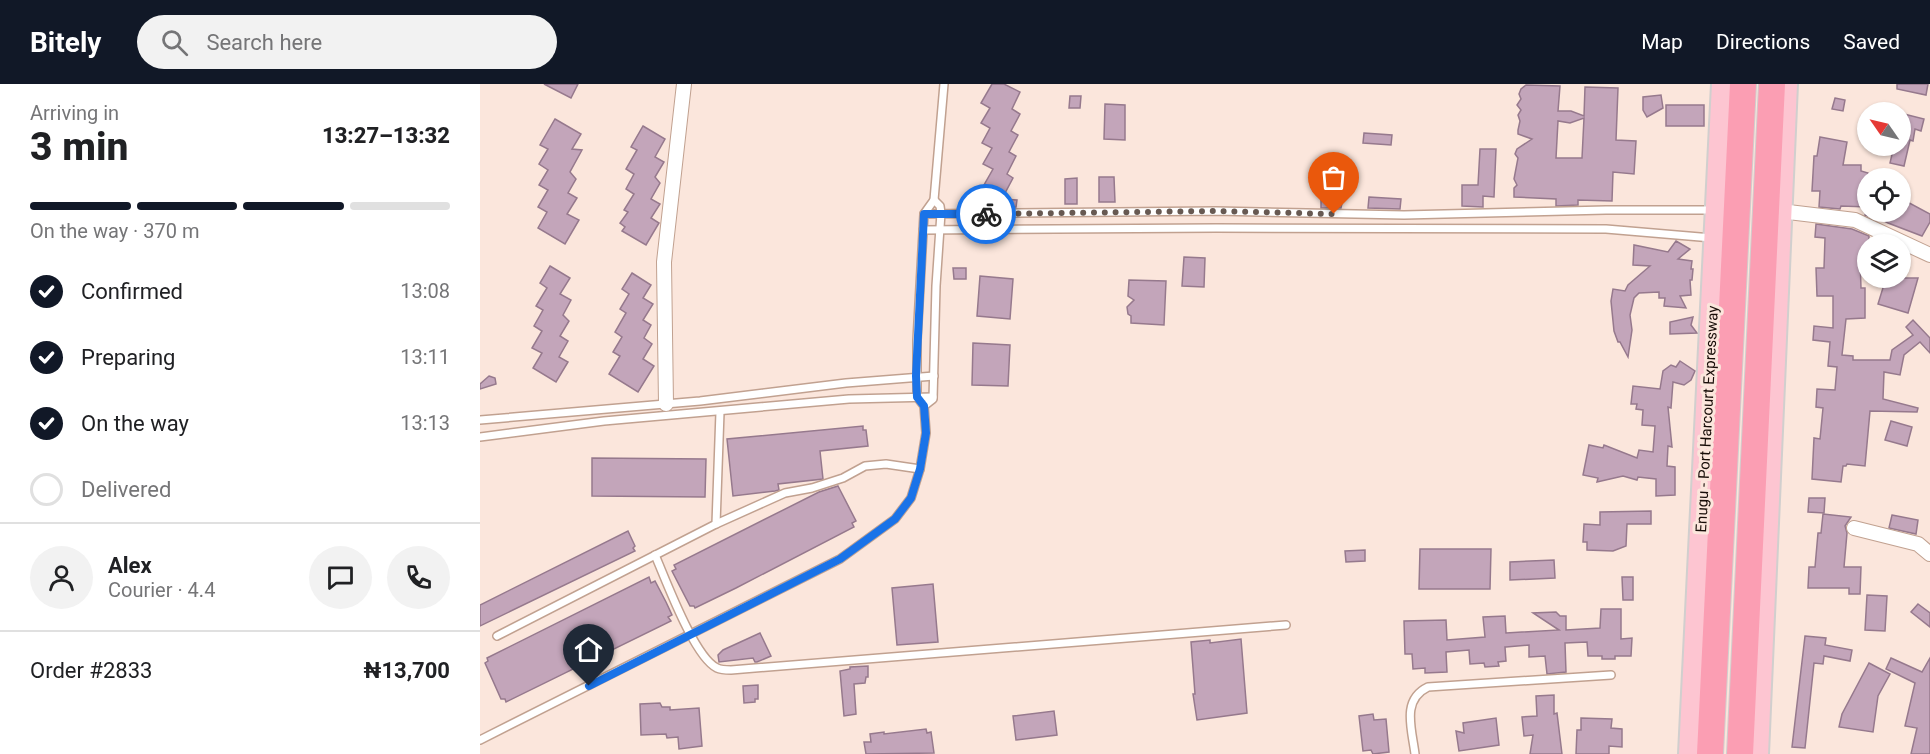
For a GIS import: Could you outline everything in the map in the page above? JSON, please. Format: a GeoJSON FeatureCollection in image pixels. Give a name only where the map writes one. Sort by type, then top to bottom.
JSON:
{"type":"FeatureCollection","features":[{"type":"Feature","properties":{"kind":"highway","name":"Enugu - Port Harcourt Expressway"},"geometry":{"type":"LineString","coordinates":[[1710,754],[1743,84]]}},
{"type":"Feature","properties":{"kind":"highway"},"geometry":{"type":"LineString","coordinates":[[1740,754],[1772,84]]}},
{"type":"Feature","properties":{"kind":"main road","name":"Enugu - Port Harcourt Expressway"},"geometry":{"type":"LineString","coordinates":[[1690,754],[1723,84]]}},
{"type":"Feature","properties":{"kind":"main road"},"geometry":{"type":"LineString","coordinates":[[1757,754],[1786,84]]}},
{"type":"Feature","properties":{"kind":"street"},"geometry":{"type":"LineString","coordinates":[[666,404],[664,262],[684,84]]}},
{"type":"Feature","properties":{"kind":"street"},"geometry":{"type":"LineString","coordinates":[[1780,211],[1855,220],[1930,255]]}},
{"type":"Feature","properties":{"kind":"street"},"geometry":{"type":"LineString","coordinates":[[1854,528],[1918,544],[1930,554]]}},
{"type":"Feature","properties":{"kind":"lane"},"geometry":{"type":"LineString","coordinates":[[480,740],[840,559],[895,519],[911,498],[920,469],[926,433],[924,406],[917,397],[916,376],[923,230],[924,214],[934,200],[944,84]]}},
{"type":"Feature","properties":{"kind":"lane"},"geometry":{"type":"LineString","coordinates":[[924,406],[933,397],[936,286],[941,213],[940,206],[934,200]]}},
{"type":"Feature","properties":{"kind":"lane"},"geometry":{"type":"LineString","coordinates":[[924,214],[1216,211],[1404,215],[1716,210]]}},
{"type":"Feature","properties":{"kind":"lane"},"geometry":{"type":"LineString","coordinates":[[923,230],[1606,229],[1715,238]]}},
{"type":"Feature","properties":{"kind":"lane"},"geometry":{"type":"LineString","coordinates":[[480,420],[666,404],[916,376],[934,376]]}},
{"type":"Feature","properties":{"kind":"lane"},"geometry":{"type":"LineString","coordinates":[[480,437],[604,421],[849,399],[933,397]]}},
{"type":"Feature","properties":{"kind":"lane"},"geometry":{"type":"LineString","coordinates":[[716,524],[720,412]]}},
{"type":"Feature","properties":{"kind":"lane"},"geometry":{"type":"LineString","coordinates":[[497,636],[716,524],[785,493],[812,488],[843,478],[865,466],[886,464],[920,469]]}},
{"type":"Feature","properties":{"kind":"lane"},"geometry":{"type":"LineString","coordinates":[[655,555],[691,635],[707,659],[717,668],[742,670],[1286,626]]}},
{"type":"Feature","properties":{"kind":"lane"},"geometry":{"type":"LineString","coordinates":[[1415,754],[1410,708],[1418,692],[1428,687],[1611,675]]}},
{"type":"Feature","properties":{"kind":"building"},"geometry":{"type":"Polygon","coordinates":[[[544,84],[578,84],[571,98],[544,84]]]}},
{"type":"Feature","properties":{"kind":"building"},"geometry":{"type":"Polygon","coordinates":[[[992,84],[1004,84],[1020,92],[1012,109],[1020,114],[1011,131],[1018,135],[1009,152],[1016,156],[1007,174],[1013,178],[1004,195],[984,185],[993,169],[983,164],[992,148],[982,143],[990,128],[981,123],[990,108],[981,103],[992,84]]]}},
{"type":"Feature","properties":{"kind":"building"},"geometry":{"type":"Polygon","coordinates":[[[1897,84],[1928,84],[1926,95],[1897,89],[1897,84]]]}},
{"type":"Feature","properties":{"kind":"building"},"geometry":{"type":"Polygon","coordinates":[[[1526,85],[1560,86],[1558,111],[1571,111],[1584,116],[1585,87],[1618,88],[1616,140],[1636,141],[1634,174],[1613,172],[1612,201],[1578,200],[1578,205],[1556,206],[1556,199],[1514,197],[1514,188],[1517,185],[1514,179],[1518,158],[1515,154],[1517,149],[1532,139],[1518,134],[1520,121],[1518,115],[1521,110],[1517,105],[1521,99],[1519,94],[1526,85]],[[1584,118],[1570,123],[1558,121],[1556,158],[1582,158],[1584,118]]]}},
{"type":"Feature","properties":{"kind":"building"},"geometry":{"type":"Polygon","coordinates":[[[1661,95],[1663,108],[1647,117],[1643,110],[1643,97],[1661,95]]]}},
{"type":"Feature","properties":{"kind":"building"},"geometry":{"type":"Polygon","coordinates":[[[1070,96],[1081,96],[1080,108],[1069,108],[1070,96]]]}},
{"type":"Feature","properties":{"kind":"building"},"geometry":{"type":"Polygon","coordinates":[[[1835,98],[1845,100],[1843,111],[1832,109],[1835,98]]]}},
{"type":"Feature","properties":{"kind":"building"},"geometry":{"type":"Polygon","coordinates":[[[1105,104],[1125,105],[1125,140],[1104,139],[1105,104]]]}},
{"type":"Feature","properties":{"kind":"building"},"geometry":{"type":"Polygon","coordinates":[[[1666,105],[1704,105],[1704,126],[1666,126],[1666,105]]]}},
{"type":"Feature","properties":{"kind":"building"},"geometry":{"type":"Polygon","coordinates":[[[1911,116],[1924,119],[1921,131],[1915,129],[1913,141],[1911,140],[1911,116]]]}},
{"type":"Feature","properties":{"kind":"building"},"geometry":{"type":"Polygon","coordinates":[[[555,119],[581,134],[572,149],[582,150],[570,172],[576,179],[568,193],[577,198],[567,214],[579,220],[565,244],[538,228],[547,212],[538,207],[548,190],[539,185],[548,170],[539,164],[548,149],[540,145],[555,119]]]}},
{"type":"Feature","properties":{"kind":"building"},"geometry":{"type":"Polygon","coordinates":[[[643,126],[665,139],[655,157],[664,162],[655,177],[660,183],[651,199],[660,204],[651,218],[659,223],[646,245],[622,231],[625,227],[620,223],[628,212],[624,210],[634,194],[626,189],[634,174],[626,169],[637,150],[631,147],[643,126]]]}},
{"type":"Feature","properties":{"kind":"building"},"geometry":{"type":"Polygon","coordinates":[[[1364,133],[1392,135],[1391,145],[1363,143],[1364,133]]]}},
{"type":"Feature","properties":{"kind":"building"},"geometry":{"type":"Polygon","coordinates":[[[1820,137],[1847,142],[1843,165],[1861,165],[1861,168],[1857,168],[1857,207],[1841,206],[1840,209],[1819,207],[1820,191],[1812,191],[1814,156],[1817,156],[1820,137]]]}},
{"type":"Feature","properties":{"kind":"building"},"geometry":{"type":"Polygon","coordinates":[[[1480,149],[1496,149],[1494,197],[1483,196],[1483,207],[1462,206],[1462,185],[1478,185],[1480,149]]]}},
{"type":"Feature","properties":{"kind":"building"},"geometry":{"type":"Polygon","coordinates":[[[1892,156],[1906,156],[1904,166],[1890,163],[1892,156]]]}},
{"type":"Feature","properties":{"kind":"building"},"geometry":{"type":"Polygon","coordinates":[[[1099,177],[1114,177],[1115,202],[1099,202],[1099,177]]]}},
{"type":"Feature","properties":{"kind":"building"},"geometry":{"type":"Polygon","coordinates":[[[1077,178],[1077,204],[1065,204],[1065,179],[1077,178]]]}},
{"type":"Feature","properties":{"kind":"building"},"geometry":{"type":"Polygon","coordinates":[[[1321,194],[1343,198],[1341,208],[1321,208],[1321,194]]]}},
{"type":"Feature","properties":{"kind":"building"},"geometry":{"type":"Polygon","coordinates":[[[1369,197],[1401,199],[1400,209],[1368,208],[1369,197]]]}},
{"type":"Feature","properties":{"kind":"building"},"geometry":{"type":"Polygon","coordinates":[[[1001,199],[1017,200],[1016,207],[1000,208],[1001,199]]]}},
{"type":"Feature","properties":{"kind":"building"},"geometry":{"type":"Polygon","coordinates":[[[1911,204],[1930,214],[1930,222],[1922,236],[1886,222],[1911,222],[1911,204]]]}},
{"type":"Feature","properties":{"kind":"building"},"geometry":{"type":"Polygon","coordinates":[[[1816,224],[1852,229],[1864,234],[1857,234],[1857,288],[1865,288],[1865,318],[1846,319],[1842,355],[1853,356],[1853,360],[1890,360],[1892,350],[1913,335],[1906,327],[1913,320],[1930,338],[1930,353],[1920,342],[1904,355],[1900,375],[1884,372],[1883,399],[1918,408],[1917,412],[1870,411],[1865,466],[1847,464],[1843,466],[1841,482],[1812,479],[1814,438],[1820,439],[1823,408],[1816,407],[1817,389],[1835,390],[1837,367],[1828,366],[1830,342],[1813,340],[1814,326],[1833,328],[1833,296],[1817,296],[1816,268],[1824,268],[1825,238],[1815,237],[1816,224]]]}},
{"type":"Feature","properties":{"kind":"building"},"geometry":{"type":"Polygon","coordinates":[[[1676,241],[1690,249],[1678,259],[1692,261],[1691,295],[1680,296],[1686,308],[1664,306],[1665,298],[1659,298],[1659,292],[1639,293],[1634,298],[1630,315],[1632,330],[1628,357],[1614,331],[1611,301],[1613,289],[1625,291],[1628,285],[1650,266],[1633,265],[1634,245],[1668,252],[1676,241]]]}},
{"type":"Feature","properties":{"kind":"building"},"geometry":{"type":"Polygon","coordinates":[[[1184,257],[1205,258],[1204,287],[1182,286],[1184,257]]]}},
{"type":"Feature","properties":{"kind":"building"},"geometry":{"type":"Polygon","coordinates":[[[550,266],[570,278],[560,294],[571,300],[563,315],[569,321],[560,336],[568,341],[559,357],[568,362],[556,382],[533,368],[542,353],[532,348],[542,331],[534,326],[543,310],[536,306],[547,288],[540,283],[550,266]]]}},
{"type":"Feature","properties":{"kind":"building"},"geometry":{"type":"Polygon","coordinates":[[[953,268],[966,268],[966,279],[954,279],[953,268]]]}},
{"type":"Feature","properties":{"kind":"building"},"geometry":{"type":"Polygon","coordinates":[[[632,273],[651,285],[643,298],[653,304],[643,320],[651,325],[644,338],[652,344],[643,359],[654,366],[638,392],[609,374],[620,356],[613,352],[622,337],[615,332],[626,313],[620,309],[629,294],[622,289],[632,273]]]}},
{"type":"Feature","properties":{"kind":"building"},"geometry":{"type":"Polygon","coordinates":[[[980,276],[1013,279],[1010,319],[977,316],[980,276]]]}},
{"type":"Feature","properties":{"kind":"building"},"geometry":{"type":"Polygon","coordinates":[[[1911,278],[1918,278],[1908,313],[1878,304],[1883,288],[1911,288],[1911,278]]]}},
{"type":"Feature","properties":{"kind":"building"},"geometry":{"type":"Polygon","coordinates":[[[1129,280],[1166,281],[1164,325],[1131,323],[1127,307],[1134,300],[1128,296],[1129,280]]]}},
{"type":"Feature","properties":{"kind":"building"},"geometry":{"type":"Polygon","coordinates":[[[1693,317],[1691,325],[1697,333],[1670,334],[1670,322],[1693,317]]]}},
{"type":"Feature","properties":{"kind":"building"},"geometry":{"type":"Polygon","coordinates":[[[973,343],[1010,345],[1008,386],[972,385],[973,343]]]}},
{"type":"Feature","properties":{"kind":"building"},"geometry":{"type":"Polygon","coordinates":[[[1680,361],[1695,371],[1691,380],[1684,385],[1673,382],[1671,408],[1668,407],[1672,447],[1668,446],[1667,466],[1675,467],[1675,495],[1656,496],[1656,479],[1638,477],[1637,480],[1623,476],[1597,482],[1598,478],[1583,475],[1589,445],[1603,448],[1604,445],[1637,458],[1639,450],[1653,452],[1655,426],[1642,425],[1643,410],[1636,409],[1637,404],[1631,404],[1633,386],[1660,389],[1663,371],[1671,365],[1676,367],[1680,361]]]}},
{"type":"Feature","properties":{"kind":"building"},"geometry":{"type":"Polygon","coordinates":[[[489,376],[495,378],[496,384],[480,389],[480,384],[489,376]]]}},
{"type":"Feature","properties":{"kind":"building"},"geometry":{"type":"Polygon","coordinates":[[[1891,421],[1912,427],[1907,446],[1885,440],[1891,421]]]}},
{"type":"Feature","properties":{"kind":"building"},"geometry":{"type":"Polygon","coordinates":[[[863,426],[863,430],[866,430],[868,446],[820,451],[823,479],[778,484],[779,490],[733,496],[727,439],[863,426]]]}},
{"type":"Feature","properties":{"kind":"building"},"geometry":{"type":"Polygon","coordinates":[[[592,458],[706,459],[705,497],[592,496],[592,458]]]}},
{"type":"Feature","properties":{"kind":"building"},"geometry":{"type":"Polygon","coordinates":[[[838,486],[856,521],[852,523],[854,527],[695,608],[690,606],[672,571],[676,569],[674,565],[819,492],[838,486]]]}},
{"type":"Feature","properties":{"kind":"building"},"geometry":{"type":"Polygon","coordinates":[[[1809,498],[1825,498],[1824,513],[1808,512],[1809,498]]]}},
{"type":"Feature","properties":{"kind":"building"},"geometry":{"type":"Polygon","coordinates":[[[1651,511],[1651,524],[1627,524],[1626,546],[1613,551],[1587,550],[1587,542],[1583,542],[1584,524],[1600,525],[1600,512],[1651,511]]]}},
{"type":"Feature","properties":{"kind":"building"},"geometry":{"type":"Polygon","coordinates":[[[1823,514],[1851,517],[1845,526],[1847,533],[1844,567],[1861,567],[1860,594],[1849,594],[1849,588],[1808,588],[1809,567],[1815,567],[1818,533],[1821,533],[1823,514]]]}},
{"type":"Feature","properties":{"kind":"building"},"geometry":{"type":"Polygon","coordinates":[[[1892,515],[1918,520],[1916,534],[1889,528],[1892,515]]]}},
{"type":"Feature","properties":{"kind":"building"},"geometry":{"type":"Polygon","coordinates":[[[628,531],[635,551],[480,626],[480,605],[628,531]]]}},
{"type":"Feature","properties":{"kind":"building"},"geometry":{"type":"Polygon","coordinates":[[[1420,549],[1491,549],[1490,589],[1419,589],[1420,549]]]}},
{"type":"Feature","properties":{"kind":"building"},"geometry":{"type":"Polygon","coordinates":[[[1365,550],[1365,561],[1346,562],[1345,551],[1365,550]]]}},
{"type":"Feature","properties":{"kind":"building"},"geometry":{"type":"Polygon","coordinates":[[[1554,560],[1555,578],[1510,580],[1510,562],[1554,560]]]}},
{"type":"Feature","properties":{"kind":"building"},"geometry":{"type":"Polygon","coordinates":[[[649,577],[651,583],[655,581],[666,602],[672,615],[668,617],[671,621],[506,702],[505,699],[501,699],[485,663],[488,661],[487,658],[649,577]]]}},
{"type":"Feature","properties":{"kind":"building"},"geometry":{"type":"Polygon","coordinates":[[[1622,577],[1633,577],[1633,600],[1623,600],[1622,577]]]}},
{"type":"Feature","properties":{"kind":"building"},"geometry":{"type":"Polygon","coordinates":[[[933,584],[938,642],[897,645],[892,588],[933,584]]]}},
{"type":"Feature","properties":{"kind":"building"},"geometry":{"type":"Polygon","coordinates":[[[1867,595],[1887,596],[1885,631],[1865,630],[1867,595]]]}},
{"type":"Feature","properties":{"kind":"building"},"geometry":{"type":"Polygon","coordinates":[[[1918,604],[1930,613],[1930,627],[1911,612],[1918,604]]]}},
{"type":"Feature","properties":{"kind":"building"},"geometry":{"type":"Polygon","coordinates":[[[1601,609],[1621,609],[1621,639],[1632,638],[1631,656],[1602,659],[1602,656],[1588,656],[1587,642],[1565,643],[1566,672],[1547,674],[1545,656],[1529,657],[1529,645],[1505,647],[1506,661],[1498,662],[1499,666],[1485,667],[1484,663],[1470,664],[1469,650],[1446,652],[1447,672],[1425,673],[1425,668],[1413,669],[1412,654],[1405,654],[1404,621],[1446,620],[1447,640],[1485,637],[1483,617],[1505,616],[1506,633],[1559,630],[1533,613],[1556,612],[1560,616],[1566,616],[1566,630],[1600,628],[1601,609]]]}},
{"type":"Feature","properties":{"kind":"building"},"geometry":{"type":"Polygon","coordinates":[[[760,633],[771,656],[757,662],[753,658],[719,662],[718,655],[723,650],[760,633]]]}},
{"type":"Feature","properties":{"kind":"building"},"geometry":{"type":"Polygon","coordinates":[[[1805,636],[1826,638],[1825,645],[1852,650],[1850,661],[1824,656],[1823,664],[1814,663],[1805,748],[1792,747],[1805,636]]]}},
{"type":"Feature","properties":{"kind":"building"},"geometry":{"type":"Polygon","coordinates":[[[1241,639],[1247,713],[1197,720],[1193,694],[1195,694],[1191,642],[1210,640],[1210,643],[1241,639]]]}},
{"type":"Feature","properties":{"kind":"building"},"geometry":{"type":"Polygon","coordinates":[[[1891,658],[1922,672],[1930,658],[1930,754],[1911,754],[1917,728],[1905,726],[1915,683],[1886,669],[1891,658]]]}},
{"type":"Feature","properties":{"kind":"building"},"geometry":{"type":"Polygon","coordinates":[[[1869,663],[1890,674],[1878,696],[1873,732],[1839,727],[1842,714],[1869,663]]]}},
{"type":"Feature","properties":{"kind":"building"},"geometry":{"type":"Polygon","coordinates":[[[868,666],[868,677],[865,683],[854,684],[856,714],[844,716],[840,671],[850,669],[850,667],[868,666]]]}},
{"type":"Feature","properties":{"kind":"building"},"geometry":{"type":"Polygon","coordinates":[[[758,685],[758,699],[755,699],[755,702],[744,703],[743,686],[758,685]]]}},
{"type":"Feature","properties":{"kind":"building"},"geometry":{"type":"Polygon","coordinates":[[[1554,695],[1554,714],[1557,713],[1562,754],[1530,754],[1533,735],[1524,736],[1522,717],[1537,716],[1536,696],[1554,695]]]}},
{"type":"Feature","properties":{"kind":"building"},"geometry":{"type":"Polygon","coordinates":[[[660,703],[662,707],[670,707],[670,710],[699,708],[702,746],[679,749],[678,737],[667,738],[666,734],[641,735],[640,704],[660,703]]]}},
{"type":"Feature","properties":{"kind":"building"},"geometry":{"type":"Polygon","coordinates":[[[1054,711],[1057,735],[1016,740],[1013,716],[1054,711]]]}},
{"type":"Feature","properties":{"kind":"building"},"geometry":{"type":"Polygon","coordinates":[[[1373,714],[1374,720],[1386,719],[1389,752],[1373,754],[1371,750],[1363,751],[1359,716],[1373,714]]]}},
{"type":"Feature","properties":{"kind":"building"},"geometry":{"type":"Polygon","coordinates":[[[1496,718],[1499,745],[1459,751],[1456,731],[1464,733],[1463,723],[1496,718]]]}},
{"type":"Feature","properties":{"kind":"building"},"geometry":{"type":"Polygon","coordinates":[[[1581,718],[1612,719],[1611,728],[1622,729],[1622,747],[1609,746],[1609,754],[1576,754],[1577,730],[1581,730],[1581,718]]]}},
{"type":"Feature","properties":{"kind":"building"},"geometry":{"type":"Polygon","coordinates":[[[926,729],[927,733],[931,732],[934,753],[866,754],[864,742],[871,742],[870,734],[926,729]]]}},
{"type":"Feature","properties":{"kind":"way so far"},"geometry":{"type":"LineString","coordinates":[[986,214],[1216,211],[1334,214]]}},
{"type":"Feature","properties":{"kind":"route"},"geometry":{"type":"LineString","coordinates":[[589,686],[840,559],[895,519],[911,498],[920,469],[926,433],[924,406],[917,397],[916,376],[924,214],[986,214]]}}]}
